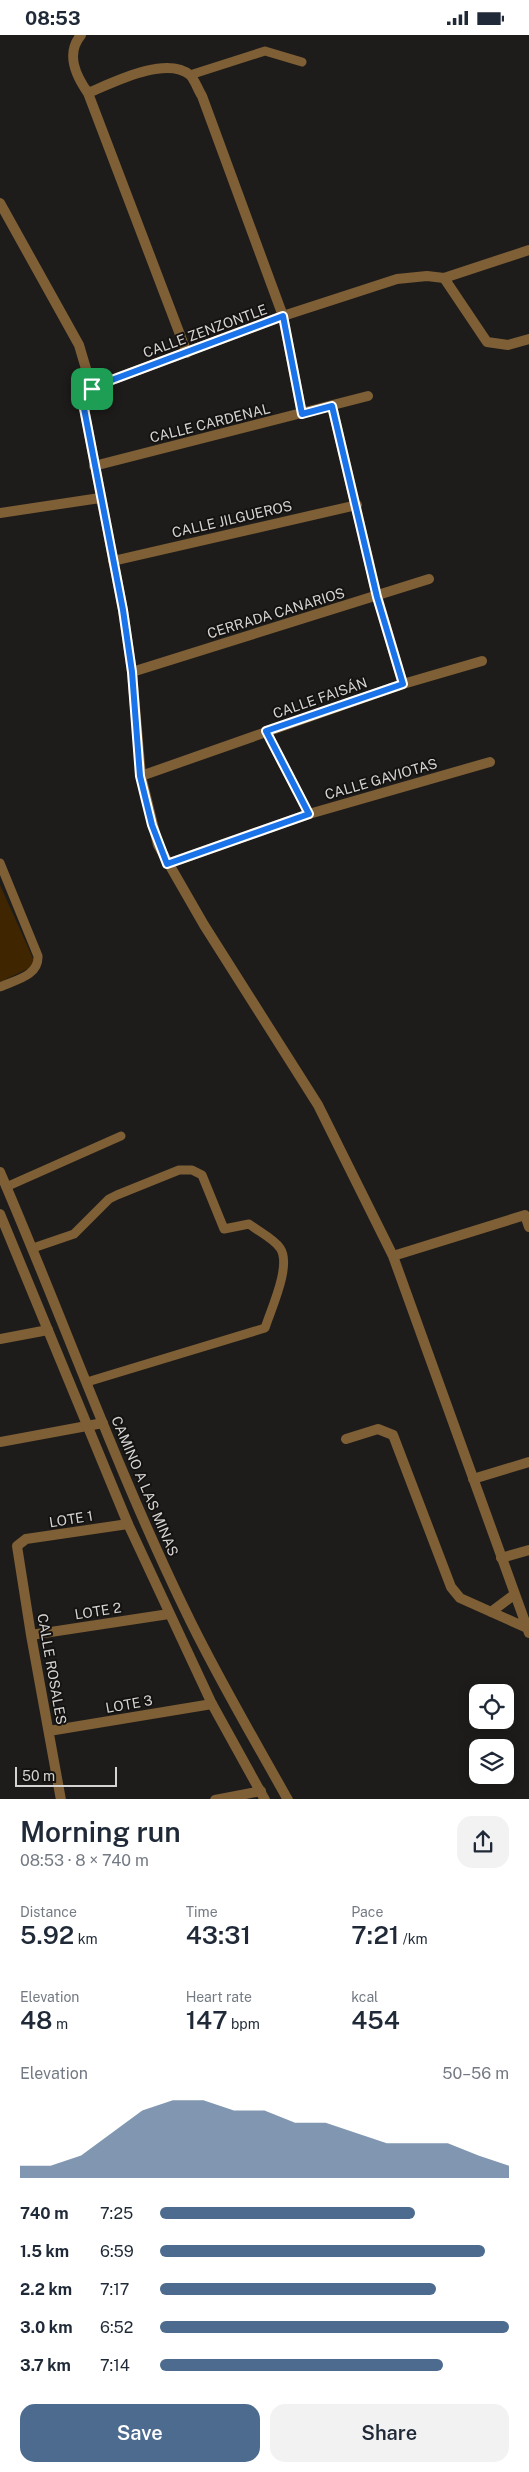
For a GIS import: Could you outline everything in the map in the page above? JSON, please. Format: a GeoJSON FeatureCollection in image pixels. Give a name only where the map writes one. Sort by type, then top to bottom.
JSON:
{"type":"FeatureCollection","features":[{"type":"Feature","properties":{"kind":"street"},"geometry":{"type":"LineString","coordinates":[[81,35],[75,48],[74,68],[88,93],[187,353]]}},
{"type":"Feature","properties":{"kind":"street"},"geometry":{"type":"LineString","coordinates":[[88,93],[147,69],[179,71],[190,75],[202,96],[283,316],[302,414]]}},
{"type":"Feature","properties":{"kind":"street"},"geometry":{"type":"LineString","coordinates":[[0,203],[79,345],[92,389],[84,393],[82,398],[132,672],[140,776],[152,825],[167,864],[318,1105],[393,1256],[528,1631]]}},
{"type":"Feature","properties":{"kind":"street"},"geometry":{"type":"LineString","coordinates":[[529,250],[444,278],[487,342],[508,345],[529,339]]}},
{"type":"Feature","properties":{"kind":"street","name":"CALLE ZENZONTLE"},"geometry":{"type":"LineString","coordinates":[[92,389],[283,316],[397,279],[428,276],[444,278]]}},
{"type":"Feature","properties":{"kind":"street","name":"CALLE CARDENAL"},"geometry":{"type":"LineString","coordinates":[[94,466],[368,396]]}},
{"type":"Feature","properties":{"kind":"street"},"geometry":{"type":"LineString","coordinates":[[332,406],[357,505],[377,597],[403,684]]}},
{"type":"Feature","properties":{"kind":"street"},"geometry":{"type":"LineString","coordinates":[[0,513],[100,498]]}},
{"type":"Feature","properties":{"kind":"street","name":"CALLE JILGUEROS"},"geometry":{"type":"LineString","coordinates":[[113,561],[357,505]]}},
{"type":"Feature","properties":{"kind":"street","name":"CERRADA CANARIOS"},"geometry":{"type":"LineString","coordinates":[[132,672],[377,597],[429,579]]}},
{"type":"Feature","properties":{"kind":"street","name":"CALLE FAISÁN"},"geometry":{"type":"LineString","coordinates":[[140,776],[403,684],[482,661]]}},
{"type":"Feature","properties":{"kind":"street"},"geometry":{"type":"LineString","coordinates":[[266,731],[309,814]]}},
{"type":"Feature","properties":{"kind":"street","name":"CALLE GAVIOTAS"},"geometry":{"type":"LineString","coordinates":[[167,864],[309,814],[490,762]]}},
{"type":"Feature","properties":{"kind":"street","name":"CAMINO A LAS MINAS"},"geometry":{"type":"LineString","coordinates":[[0,1172],[33,1248],[142,1516],[185,1610],[232,1704],[288,1799]]}},
{"type":"Feature","properties":{"kind":"street","name":"CAMINO A LAS MINAS"},"geometry":{"type":"LineString","coordinates":[[0,1214],[128,1524],[212,1703],[263,1795]]}},
{"type":"Feature","properties":{"kind":"street"},"geometry":{"type":"LineString","coordinates":[[393,1256],[525,1215],[529,1227]]}},
{"type":"Feature","properties":{"kind":"street"},"geometry":{"type":"LineString","coordinates":[[0,1339],[48,1331]]}},
{"type":"Feature","properties":{"kind":"street"},"geometry":{"type":"LineString","coordinates":[[0,1442],[103,1423]]}},
{"type":"Feature","properties":{"kind":"street"},"geometry":{"type":"LineString","coordinates":[[346,1439],[378,1429],[393,1435],[451,1587],[460,1599],[528,1631]]}},
{"type":"Feature","properties":{"kind":"street"},"geometry":{"type":"LineString","coordinates":[[473,1479],[529,1462]]}},
{"type":"Feature","properties":{"kind":"street","name":"LOTE 1"},"geometry":{"type":"LineString","coordinates":[[18,1543],[26,1539],[128,1524]]}},
{"type":"Feature","properties":{"kind":"street","name":"CALLE ROSALES"},"geometry":{"type":"LineString","coordinates":[[18,1543],[17,1549],[31,1635],[61,1799]]}},
{"type":"Feature","properties":{"kind":"street"},"geometry":{"type":"LineString","coordinates":[[501,1558],[529,1550]]}},
{"type":"Feature","properties":{"kind":"street"},"geometry":{"type":"LineString","coordinates":[[490,1612],[515,1595]]}},
{"type":"Feature","properties":{"kind":"street","name":"LOTE 2"},"geometry":{"type":"LineString","coordinates":[[31,1635],[169,1614]]}},
{"type":"Feature","properties":{"kind":"street","name":"LOTE 3"},"geometry":{"type":"LineString","coordinates":[[49,1731],[212,1703]]}},
{"type":"Feature","properties":{"kind":"street"},"geometry":{"type":"LineString","coordinates":[[215,1799],[263,1795]]}},
{"type":"Feature","properties":{"kind":"lane"},"geometry":{"type":"LineString","coordinates":[[190,75],[265,51],[302,63]]}},
{"type":"Feature","properties":{"kind":"lane"},"geometry":{"type":"LineString","coordinates":[[0,863],[38,956],[39,965],[34,971],[0,987]]}},
{"type":"Feature","properties":{"kind":"lane"},"geometry":{"type":"LineString","coordinates":[[6,1187],[121,1136]]}},
{"type":"Feature","properties":{"kind":"lane"},"geometry":{"type":"LineString","coordinates":[[33,1248],[74,1234],[108,1199],[179,1170],[192,1170],[202,1175],[224,1229],[249,1224],[280,1248],[282,1253],[284,1270],[265,1328],[86,1382]]}},
{"type":"Feature","properties":{"kind":"shaded area"},"geometry":{"type":"Polygon","coordinates":[[[0,885],[36,965],[0,982],[0,885]]]}},
{"type":"Feature","properties":{"kind":"route"},"geometry":{"type":"LineString","coordinates":[[283,316],[302,414],[332,406],[357,505],[377,597],[403,684],[266,731],[309,814],[167,864],[158,845],[140,776],[132,672],[123,610],[82,403],[84,393],[92,389],[283,316]]}}]}
